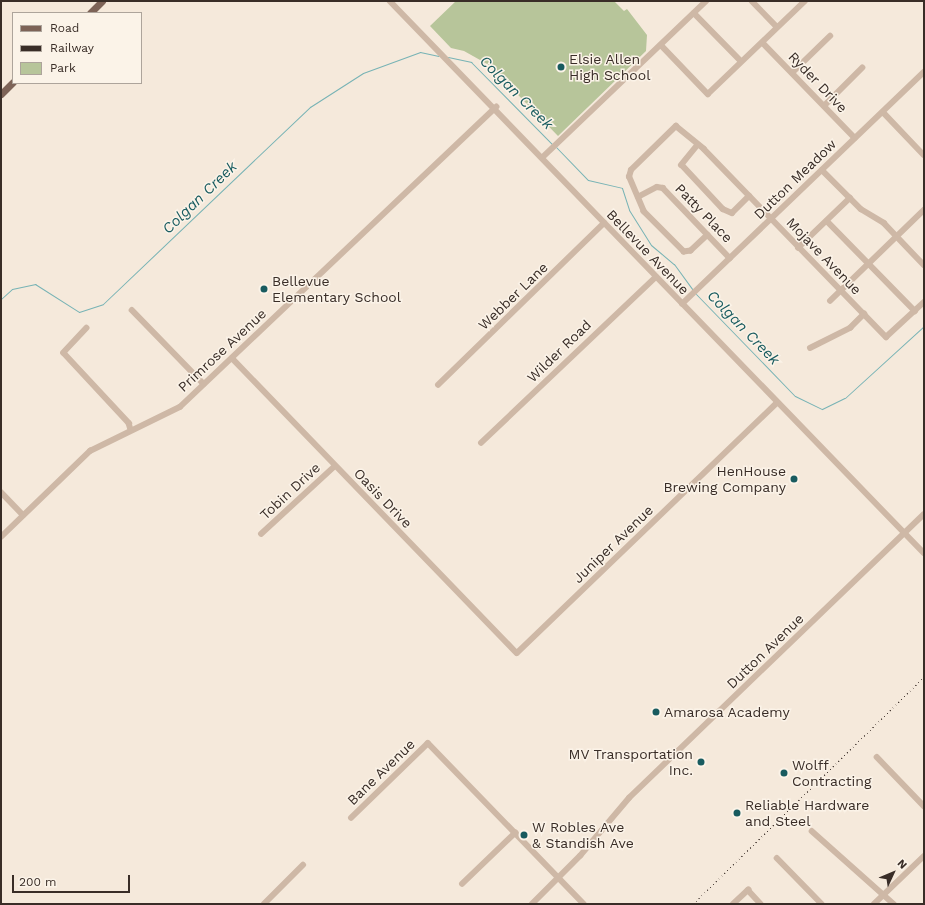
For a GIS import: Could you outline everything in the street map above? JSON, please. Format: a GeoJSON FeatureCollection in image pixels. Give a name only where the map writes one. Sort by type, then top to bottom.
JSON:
{"type":"FeatureCollection","features":[{"type":"Feature","properties":{"kind":"main road"},"geometry":{"type":"LineString","coordinates":[[91,12],[102,1]]}},
{"type":"Feature","properties":{"kind":"main road"},"geometry":{"type":"LineString","coordinates":[[1,94],[12,83]]}},
{"type":"Feature","properties":{"kind":"street","name":"Bellevue Avenue"},"geometry":{"type":"LineString","coordinates":[[390,1],[455,64],[544,156],[604,223],[924,553]]}},
{"type":"Feature","properties":{"kind":"street"},"geometry":{"type":"LineString","coordinates":[[544,156],[706,1]]}},
{"type":"Feature","properties":{"kind":"street"},"geometry":{"type":"LineString","coordinates":[[752,1],[777,27]]}},
{"type":"Feature","properties":{"kind":"street"},"geometry":{"type":"LineString","coordinates":[[661,45],[708,94],[741,61],[763,43],[777,27],[806,1]]}},
{"type":"Feature","properties":{"kind":"street"},"geometry":{"type":"LineString","coordinates":[[694,13],[741,61]]}},
{"type":"Feature","properties":{"kind":"street"},"geometry":{"type":"LineString","coordinates":[[792,73],[830,36]]}},
{"type":"Feature","properties":{"kind":"street","name":"Ryder Drive"},"geometry":{"type":"LineString","coordinates":[[763,43],[855,138]]}},
{"type":"Feature","properties":{"kind":"street"},"geometry":{"type":"LineString","coordinates":[[824,106],[862,68]]}},
{"type":"Feature","properties":{"kind":"street","name":"Dutton Meadow"},"geometry":{"type":"LineString","coordinates":[[682,304],[924,72]]}},
{"type":"Feature","properties":{"kind":"street","name":"Primrose Avenue"},"geometry":{"type":"LineString","coordinates":[[1,537],[90,451],[180,407],[496,107]]}},
{"type":"Feature","properties":{"kind":"street"},"geometry":{"type":"LineString","coordinates":[[883,112],[924,155]]}},
{"type":"Feature","properties":{"kind":"street","name":"Mojave Avenue"},"geometry":{"type":"LineString","coordinates":[[638,197],[630,172],[676,126],[698,145],[749,196],[886,337],[914,311]]}},
{"type":"Feature","properties":{"kind":"street"},"geometry":{"type":"LineString","coordinates":[[698,145],[682,165],[723,209],[732,213],[749,196]]}},
{"type":"Feature","properties":{"kind":"street"},"geometry":{"type":"LineString","coordinates":[[822,170],[850,198],[897,237],[924,265]]}},
{"type":"Feature","properties":{"kind":"street","name":"Patty Place"},"geometry":{"type":"LineString","coordinates":[[638,197],[657,187],[663,188],[730,258]]}},
{"type":"Feature","properties":{"kind":"street"},"geometry":{"type":"LineString","coordinates":[[638,197],[644,212],[684,252],[691,251],[708,235]]}},
{"type":"Feature","properties":{"kind":"street"},"geometry":{"type":"LineString","coordinates":[[798,248],[850,198]]}},
{"type":"Feature","properties":{"kind":"street"},"geometry":{"type":"LineString","coordinates":[[830,301],[924,210]]}},
{"type":"Feature","properties":{"kind":"street"},"geometry":{"type":"LineString","coordinates":[[827,221],[914,311],[924,302]]}},
{"type":"Feature","properties":{"kind":"street","name":"Webber Lane"},"geometry":{"type":"LineString","coordinates":[[438,385],[604,223]]}},
{"type":"Feature","properties":{"kind":"street","name":"Wilder Road"},"geometry":{"type":"LineString","coordinates":[[481,443],[656,277]]}},
{"type":"Feature","properties":{"kind":"street"},"geometry":{"type":"LineString","coordinates":[[132,310],[204,384]]}},
{"type":"Feature","properties":{"kind":"street"},"geometry":{"type":"LineString","coordinates":[[810,348],[850,328],[864,314]]}},
{"type":"Feature","properties":{"kind":"street"},"geometry":{"type":"LineString","coordinates":[[87,328],[64,353],[129,423],[132,430]]}},
{"type":"Feature","properties":{"kind":"street","name":"Oasis Drive"},"geometry":{"type":"LineString","coordinates":[[232,358],[517,653]]}},
{"type":"Feature","properties":{"kind":"street","name":"Juniper Avenue"},"geometry":{"type":"LineString","coordinates":[[517,653],[777,403]]}},
{"type":"Feature","properties":{"kind":"street","name":"Tobin Drive"},"geometry":{"type":"LineString","coordinates":[[262,534],[335,466]]}},
{"type":"Feature","properties":{"kind":"street"},"geometry":{"type":"LineString","coordinates":[[1,492],[23,515]]}},
{"type":"Feature","properties":{"kind":"street","name":"Dutton Avenue"},"geometry":{"type":"LineString","coordinates":[[532,904],[559,878],[629,798],[905,534],[924,514]]}},
{"type":"Feature","properties":{"kind":"street","name":"Bane Avenue"},"geometry":{"type":"LineString","coordinates":[[351,818],[428,743],[514,832]]}},
{"type":"Feature","properties":{"kind":"street"},"geometry":{"type":"LineString","coordinates":[[877,757],[924,806]]}},
{"type":"Feature","properties":{"kind":"street"},"geometry":{"type":"LineString","coordinates":[[812,831],[885,894],[894,904]]}},
{"type":"Feature","properties":{"kind":"street"},"geometry":{"type":"LineString","coordinates":[[462,884],[514,832],[584,904]]}},
{"type":"Feature","properties":{"kind":"street"},"geometry":{"type":"LineString","coordinates":[[874,904],[924,856]]}},
{"type":"Feature","properties":{"kind":"street"},"geometry":{"type":"LineString","coordinates":[[778,858],[822,904]]}},
{"type":"Feature","properties":{"kind":"street"},"geometry":{"type":"LineString","coordinates":[[264,904],[303,865]]}},
{"type":"Feature","properties":{"kind":"street"},"geometry":{"type":"LineString","coordinates":[[733,904],[748,890],[761,904]]}},
{"type":"Feature","properties":{"kind":"green space","name":"Elsie Allen High School"},"geometry":{"type":"Polygon","coordinates":[[[456,1],[614,1],[624,11],[627,9],[647,35],[646,51],[558,136],[489,65],[464,51],[451,48],[430,26],[456,1]]]}},
{"type":"Feature","properties":{"kind":"waterway","name":"Colgan Creek"},"geometry":{"type":"LineString","coordinates":[[1,299],[12,289],[35,284],[79,312],[103,304],[310,107],[363,73],[420,52],[439,56]]}},
{"type":"Feature","properties":{"kind":"waterway","name":"Colgan Creek"},"geometry":{"type":"LineString","coordinates":[[448,57],[471,62],[552,144]]}},
{"type":"Feature","properties":{"kind":"waterway","name":"Colgan Creek"},"geometry":{"type":"LineString","coordinates":[[556,147],[588,180],[622,188],[629,210],[651,245],[674,264],[693,290]]}},
{"type":"Feature","properties":{"kind":"waterway","name":"Colgan Creek"},"geometry":{"type":"LineString","coordinates":[[696,294],[795,396],[822,409],[845,398],[924,326]]}},
{"type":"Feature","properties":{"kind":"railway"},"geometry":{"type":"LineString","coordinates":[[693,904],[924,677]]}},
{"type":"Feature","properties":{"kind":"place","name":"Elsie Allen High School"},"geometry":{"type":"Point","coordinates":[561,67]}},
{"type":"Feature","properties":{"kind":"place","name":"Bellevue Elementary School"},"geometry":{"type":"Point","coordinates":[264,289]}},
{"type":"Feature","properties":{"kind":"place","name":"HenHouse Brewing Company"},"geometry":{"type":"Point","coordinates":[794,479]}},
{"type":"Feature","properties":{"kind":"place","name":"Amarosa Academy"},"geometry":{"type":"Point","coordinates":[656,712]}},
{"type":"Feature","properties":{"kind":"place","name":"MV Transportation Inc."},"geometry":{"type":"Point","coordinates":[701,762]}},
{"type":"Feature","properties":{"kind":"place","name":"Wolff Contracting"},"geometry":{"type":"Point","coordinates":[784,773]}},
{"type":"Feature","properties":{"kind":"place","name":"Reliable Hardware and Steel"},"geometry":{"type":"Point","coordinates":[737,813]}},
{"type":"Feature","properties":{"kind":"place","name":"W Robles Ave & Standish Ave"},"geometry":{"type":"Point","coordinates":[524,835]}}]}
